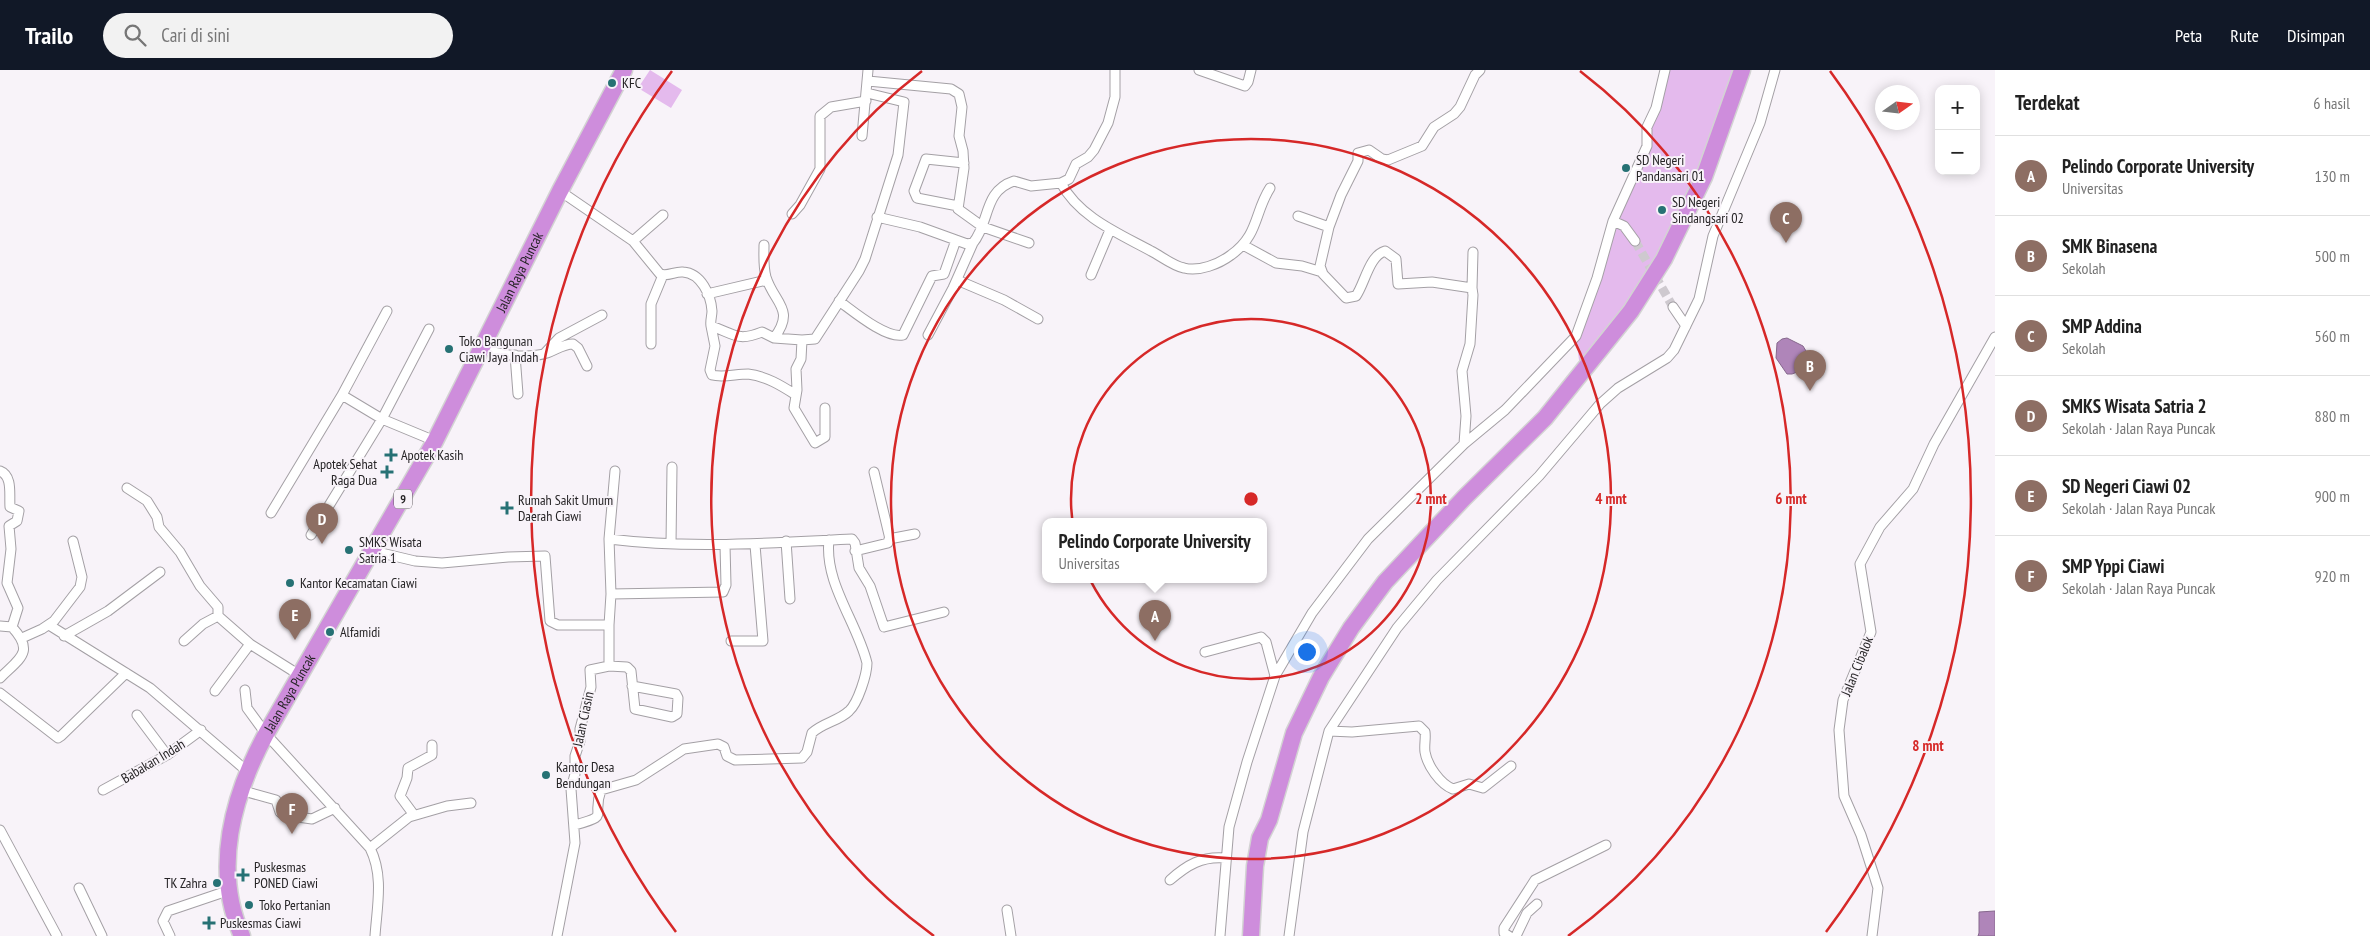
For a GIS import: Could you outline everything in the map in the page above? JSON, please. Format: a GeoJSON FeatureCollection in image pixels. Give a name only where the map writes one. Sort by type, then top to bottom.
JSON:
{"type":"FeatureCollection","features":[{"type":"Feature","properties":{"kind":"highway","name":"Jalan Raya Puncak"},"geometry":{"type":"LineString","coordinates":[[242,936],[235,917],[230,890],[229,846],[240,790],[266,734],[435,441],[560,191],[624,70]]}},
{"type":"Feature","properties":{"kind":"highway"},"geometry":{"type":"LineString","coordinates":[[1259,936],[1262,885],[1270,835],[1270,820],[1294,733],[1321,677],[1351,628],[1385,582],[1464,498],[1545,418],[1581,376],[1647,287],[1677,234],[1704,177],[1742,70]]}},
{"type":"Feature","properties":{"kind":"highway"},"geometry":{"type":"LineString","coordinates":[[1251,936],[1252,904],[1258,850],[1262,831],[1270,820]]}},
{"type":"Feature","properties":{"kind":"street"},"geometry":{"type":"LineString","coordinates":[[862,136],[868,70]]}},
{"type":"Feature","properties":{"kind":"street"},"geometry":{"type":"LineString","coordinates":[[928,335],[957,280],[973,243],[983,227],[984,217],[991,200],[1008,183],[1016,181],[1031,186],[1061,183],[1070,179],[1076,164],[1091,154],[1102,137],[1115,97],[1115,70]]}},
{"type":"Feature","properties":{"kind":"street"},"geometry":{"type":"LineString","coordinates":[[1199,70],[1245,86],[1251,70]]}},
{"type":"Feature","properties":{"kind":"street"},"geometry":{"type":"LineString","coordinates":[[1322,272],[1320,262],[1329,227],[1341,195],[1358,162],[1358,153],[1370,150],[1382,159],[1388,160],[1422,146],[1436,125],[1450,117],[1460,107],[1475,75],[1480,70]]}},
{"type":"Feature","properties":{"kind":"street"},"geometry":{"type":"LineString","coordinates":[[1220,936],[1229,827],[1247,762],[1275,676],[1312,613],[1368,539],[1464,444],[1505,410],[1576,336],[1597,278],[1613,221],[1647,146],[1647,128],[1656,108],[1665,70]]}},
{"type":"Feature","properties":{"kind":"street"},"geometry":{"type":"LineString","coordinates":[[1289,936],[1302,832],[1329,730],[1374,661],[1417,602],[1539,476],[1600,404],[1618,388],[1667,358],[1679,341],[1698,303],[1713,236],[1756,134],[1775,70]]}},
{"type":"Feature","properties":{"kind":"street"},"geometry":{"type":"LineString","coordinates":[[868,81],[951,89],[958,94],[962,107],[959,136],[964,163],[958,206],[962,212],[983,227],[1029,243]]}},
{"type":"Feature","properties":{"kind":"street"},"geometry":{"type":"LineString","coordinates":[[905,97],[907,85]]}},
{"type":"Feature","properties":{"kind":"street"},"geometry":{"type":"LineString","coordinates":[[711,326],[738,337],[750,337],[762,332],[774,338],[802,340],[815,338],[854,280],[865,259],[898,155],[904,102],[867,97],[831,107],[820,116],[820,169],[800,205],[792,214]]}},
{"type":"Feature","properties":{"kind":"street"},"geometry":{"type":"LineString","coordinates":[[958,206],[917,198],[914,191],[926,159],[964,163]]}},
{"type":"Feature","properties":{"kind":"street"},"geometry":{"type":"LineString","coordinates":[[1061,183],[1072,200],[1110,230],[1186,269],[1220,263],[1243,245],[1256,226],[1260,205],[1270,188]]}},
{"type":"Feature","properties":{"kind":"street"},"geometry":{"type":"LineString","coordinates":[[560,191],[633,241],[663,275]]}},
{"type":"Feature","properties":{"kind":"street"},"geometry":{"type":"LineString","coordinates":[[633,241],[663,215]]}},
{"type":"Feature","properties":{"kind":"street"},"geometry":{"type":"LineString","coordinates":[[1298,216],[1329,227]]}},
{"type":"Feature","properties":{"kind":"street"},"geometry":{"type":"LineString","coordinates":[[877,217],[920,227],[967,244],[973,243]]}},
{"type":"Feature","properties":{"kind":"street"},"geometry":{"type":"LineString","coordinates":[[1613,221],[1624,226],[1635,242]]}},
{"type":"Feature","properties":{"kind":"street"},"geometry":{"type":"LineString","coordinates":[[1092,275],[1110,230]]}},
{"type":"Feature","properties":{"kind":"street"},"geometry":{"type":"LineString","coordinates":[[839,301],[876,326],[898,336],[903,334],[932,276],[944,274],[956,240]]}},
{"type":"Feature","properties":{"kind":"street"},"geometry":{"type":"LineString","coordinates":[[764,244],[764,269],[767,280],[779,299],[783,314],[782,326],[774,338]]}},
{"type":"Feature","properties":{"kind":"street"},"geometry":{"type":"LineString","coordinates":[[1243,245],[1276,263],[1302,266],[1322,272],[1346,298],[1353,298],[1361,288],[1372,263],[1380,253],[1385,251],[1396,258],[1398,284],[1432,282],[1472,288]]}},
{"type":"Feature","properties":{"kind":"street"},"geometry":{"type":"LineString","coordinates":[[1464,444],[1466,416],[1462,371],[1470,344],[1474,295],[1472,288],[1472,252]]}},
{"type":"Feature","properties":{"kind":"street"},"geometry":{"type":"LineString","coordinates":[[663,275],[679,272],[691,273],[698,278],[707,294],[712,309],[711,326],[715,346],[710,370],[712,375],[749,374],[779,384],[796,396]]}},
{"type":"Feature","properties":{"kind":"street"},"geometry":{"type":"LineString","coordinates":[[651,344],[651,304],[663,275]]}},
{"type":"Feature","properties":{"kind":"street"},"geometry":{"type":"LineString","coordinates":[[707,294],[767,280]]}},
{"type":"Feature","properties":{"kind":"street"},"geometry":{"type":"LineString","coordinates":[[957,280],[1004,300],[1038,320]]}},
{"type":"Feature","properties":{"kind":"street"},"geometry":{"type":"LineString","coordinates":[[1673,307],[1686,326]]}},
{"type":"Feature","properties":{"kind":"street"},"geometry":{"type":"LineString","coordinates":[[271,513],[342,395],[387,311]]}},
{"type":"Feature","properties":{"kind":"street"},"geometry":{"type":"LineString","coordinates":[[544,354],[559,338],[602,315]]}},
{"type":"Feature","properties":{"kind":"street"},"geometry":{"type":"LineString","coordinates":[[311,535],[382,419],[429,329]]}},
{"type":"Feature","properties":{"kind":"street","name":"Jalan Cibalok"},"geometry":{"type":"LineString","coordinates":[[1872,936],[1878,888],[1861,835],[1845,802],[1839,730],[1843,700],[1871,632],[1860,564],[1883,522],[1913,489],[1934,444],[1995,337]]}},
{"type":"Feature","properties":{"kind":"street"},"geometry":{"type":"LineString","coordinates":[[802,340],[801,359],[796,368],[794,411],[815,443],[825,437],[825,408]]}},
{"type":"Feature","properties":{"kind":"street"},"geometry":{"type":"LineString","coordinates":[[481,348],[497,354],[544,354],[573,344],[578,348],[587,366]]}},
{"type":"Feature","properties":{"kind":"street"},"geometry":{"type":"LineString","coordinates":[[515,355],[518,394]]}},
{"type":"Feature","properties":{"kind":"street"},"geometry":{"type":"LineString","coordinates":[[342,395],[382,419],[435,441]]}},
{"type":"Feature","properties":{"kind":"street"},"geometry":{"type":"LineString","coordinates":[[671,544],[672,467]]}},
{"type":"Feature","properties":{"kind":"street"},"geometry":{"type":"LineString","coordinates":[[0,471],[9,482],[10,507],[19,512],[17,521],[9,526],[11,549],[7,584],[18,608],[12,627]]}},
{"type":"Feature","properties":{"kind":"street"},"geometry":{"type":"LineString","coordinates":[[615,471],[609,539],[611,594],[609,666],[629,668],[633,704],[636,710],[672,718],[676,716],[678,698],[676,694],[632,686]]}},
{"type":"Feature","properties":{"kind":"street"},"geometry":{"type":"LineString","coordinates":[[874,472],[890,539]]}},
{"type":"Feature","properties":{"kind":"street"},"geometry":{"type":"LineString","coordinates":[[127,488],[147,501],[157,517],[159,527],[180,552],[200,586],[218,607],[218,616],[250,644],[301,676]]}},
{"type":"Feature","properties":{"kind":"street"},"geometry":{"type":"LineString","coordinates":[[855,551],[888,543],[890,539],[915,534]]}},
{"type":"Feature","properties":{"kind":"street"},"geometry":{"type":"LineString","coordinates":[[609,539],[671,544],[725,545],[852,539],[859,568],[870,586],[884,627],[944,612]]}},
{"type":"Feature","properties":{"kind":"street"},"geometry":{"type":"LineString","coordinates":[[574,825],[596,819],[598,816],[598,798],[601,790],[636,780],[684,749],[718,744],[724,747],[730,759],[735,760],[802,758],[807,752],[812,733],[849,711],[860,692],[867,671],[867,663],[832,574],[827,553],[829,540]]}},
{"type":"Feature","properties":{"kind":"street"},"geometry":{"type":"LineString","coordinates":[[22,638],[49,625],[59,616],[82,581],[73,541]]}},
{"type":"Feature","properties":{"kind":"street"},"geometry":{"type":"LineString","coordinates":[[786,541],[790,599]]}},
{"type":"Feature","properties":{"kind":"street"},"geometry":{"type":"LineString","coordinates":[[611,594],[723,592],[726,585],[725,545]]}},
{"type":"Feature","properties":{"kind":"street"},"geometry":{"type":"LineString","coordinates":[[731,641],[763,641],[755,545]]}},
{"type":"Feature","properties":{"kind":"street"},"geometry":{"type":"LineString","coordinates":[[373,550],[415,561],[442,563],[508,556],[545,556],[548,617],[552,623],[558,625],[609,625]]}},
{"type":"Feature","properties":{"kind":"street"},"geometry":{"type":"LineString","coordinates":[[64,636],[108,612],[160,572]]}},
{"type":"Feature","properties":{"kind":"street"},"geometry":{"type":"LineString","coordinates":[[184,641],[203,624],[218,616]]}},
{"type":"Feature","properties":{"kind":"street"},"geometry":{"type":"LineString","coordinates":[[49,625],[150,688],[248,772]]}},
{"type":"Feature","properties":{"kind":"street"},"geometry":{"type":"LineString","coordinates":[[0,626],[12,627],[22,638],[24,652],[0,678]]}},
{"type":"Feature","properties":{"kind":"street"},"geometry":{"type":"LineString","coordinates":[[1205,652],[1261,637],[1266,642],[1269,660],[1275,676]]}},
{"type":"Feature","properties":{"kind":"street"},"geometry":{"type":"LineString","coordinates":[[214,691],[250,644]]}},
{"type":"Feature","properties":{"kind":"street","name":"Jalan Ciasin"},"geometry":{"type":"LineString","coordinates":[[557,936],[575,842],[571,790],[575,774],[575,756],[580,741],[580,729],[591,687],[590,671],[593,668],[609,666]]}},
{"type":"Feature","properties":{"kind":"street"},"geometry":{"type":"LineString","coordinates":[[0,693],[58,738],[126,673]]}},
{"type":"Feature","properties":{"kind":"street"},"geometry":{"type":"LineString","coordinates":[[245,690],[247,708],[266,734],[370,848],[376,860],[379,876],[375,936]]}},
{"type":"Feature","properties":{"kind":"street"},"geometry":{"type":"LineString","coordinates":[[137,715],[167,755]]}},
{"type":"Feature","properties":{"kind":"street"},"geometry":{"type":"LineString","coordinates":[[1329,730],[1352,732],[1419,726],[1425,732],[1425,752],[1428,762],[1441,780],[1453,789],[1469,784],[1480,788],[1485,787],[1512,766]]}},
{"type":"Feature","properties":{"kind":"street","name":"Babakan Indah"},"geometry":{"type":"LineString","coordinates":[[103,790],[167,755],[201,730]]}},
{"type":"Feature","properties":{"kind":"street"},"geometry":{"type":"LineString","coordinates":[[414,816],[400,798],[400,792],[407,780],[408,768],[432,754],[432,745]]}},
{"type":"Feature","properties":{"kind":"street"},"geometry":{"type":"LineString","coordinates":[[240,790],[276,800],[280,812],[284,815],[312,819],[335,808]]}},
{"type":"Feature","properties":{"kind":"street"},"geometry":{"type":"LineString","coordinates":[[370,848],[407,819],[452,804],[471,803]]}},
{"type":"Feature","properties":{"kind":"street"},"geometry":{"type":"LineString","coordinates":[[0,830],[58,936]]}},
{"type":"Feature","properties":{"kind":"street"},"geometry":{"type":"LineString","coordinates":[[1509,936],[1504,934],[1504,928],[1535,880],[1606,845]]}},
{"type":"Feature","properties":{"kind":"street"},"geometry":{"type":"LineString","coordinates":[[1170,880],[1193,863],[1209,858],[1226,858]]}},
{"type":"Feature","properties":{"kind":"street"},"geometry":{"type":"LineString","coordinates":[[79,888],[102,936]]}},
{"type":"Feature","properties":{"kind":"street"},"geometry":{"type":"LineString","coordinates":[[170,936],[163,921],[168,912],[230,890]]}},
{"type":"Feature","properties":{"kind":"street"},"geometry":{"type":"LineString","coordinates":[[1516,936],[1527,914],[1537,904]]}},
{"type":"Feature","properties":{"kind":"street"},"geometry":{"type":"LineString","coordinates":[[1007,910],[1011,936]]}},
{"type":"Feature","properties":{"kind":"shaded area"},"geometry":{"type":"Polygon","coordinates":[[[650,70],[682,90],[671,108],[638,88],[650,70]]]}},
{"type":"Feature","properties":{"kind":"shaded area"},"geometry":{"type":"Polygon","coordinates":[[[1665,70],[1742,70],[1681,226],[1581,376],[1576,336],[1613,221],[1647,146],[1665,70]]]}},
{"type":"Feature","properties":{"kind":"shaded area"},"geometry":{"type":"Polygon","coordinates":[[[1787,338],[1803,346],[1809,356],[1805,369],[1792,374],[1787,374],[1776,358],[1777,343],[1787,338]]]}},
{"type":"Feature","properties":{"kind":"shaded area"},"geometry":{"type":"Polygon","coordinates":[[[1995,911],[1995,936],[1978,936],[1979,912],[1995,911]]]}},
{"type":"Feature","properties":{"kind":"tunnel"},"geometry":{"type":"LineString","coordinates":[[1635,241],[1673,307]]}},
{"type":"Feature","properties":{"kind":"place","name":"KFC"},"geometry":{"type":"Point","coordinates":[612,83]}},
{"type":"Feature","properties":{"kind":"place","name":"SD Negeri Pandansari 01"},"geometry":{"type":"Point","coordinates":[1626,168]}},
{"type":"Feature","properties":{"kind":"place","name":"SD Negeri Sindangsari 02"},"geometry":{"type":"Point","coordinates":[1662,210]}},
{"type":"Feature","properties":{"kind":"place","name":"SMP Addina"},"geometry":{"type":"Point","coordinates":[1786,243]}},
{"type":"Feature","properties":{"kind":"place","name":"Toko Bangunan Ciawi Jaya Indah"},"geometry":{"type":"Point","coordinates":[449,349]}},
{"type":"Feature","properties":{"kind":"place","name":"SMK Binasena"},"geometry":{"type":"Point","coordinates":[1810,391]}},
{"type":"Feature","properties":{"kind":"place","name":"Apotek Kasih"},"geometry":{"type":"Point","coordinates":[391,455]}},
{"type":"Feature","properties":{"kind":"place","name":"Apotek Sehat Raga Dua"},"geometry":{"type":"Point","coordinates":[387,472]}},
{"type":"Feature","properties":{"kind":"place","name":"Rumah Sakit Umum Daerah Ciawi"},"geometry":{"type":"Point","coordinates":[507,508]}},
{"type":"Feature","properties":{"kind":"place","name":"SMKS Wisata Satria 2"},"geometry":{"type":"Point","coordinates":[322,544]}},
{"type":"Feature","properties":{"kind":"place","name":"SMKS Wisata Satria 1"},"geometry":{"type":"Point","coordinates":[349,550]}},
{"type":"Feature","properties":{"kind":"place","name":"Kantor Kecamatan Ciawi"},"geometry":{"type":"Point","coordinates":[290,583]}},
{"type":"Feature","properties":{"kind":"place","name":"Alfamidi"},"geometry":{"type":"Point","coordinates":[330,632]}},
{"type":"Feature","properties":{"kind":"place","name":"SD Negeri Ciawi 02"},"geometry":{"type":"Point","coordinates":[295,640]}},
{"type":"Feature","properties":{"kind":"place","name":"Pelindo Corporate University"},"geometry":{"type":"Point","coordinates":[1155,641]}},
{"type":"Feature","properties":{"kind":"place","name":"Kantor Desa Bendungan"},"geometry":{"type":"Point","coordinates":[546,775]}},
{"type":"Feature","properties":{"kind":"place","name":"SMP Yppi Ciawi"},"geometry":{"type":"Point","coordinates":[292,834]}},
{"type":"Feature","properties":{"kind":"place","name":"Puskesmas PONED Ciawi"},"geometry":{"type":"Point","coordinates":[243,875]}},
{"type":"Feature","properties":{"kind":"place","name":"TK Zahra"},"geometry":{"type":"Point","coordinates":[217,883]}},
{"type":"Feature","properties":{"kind":"place","name":"Toko Pertanian"},"geometry":{"type":"Point","coordinates":[249,905]}},
{"type":"Feature","properties":{"kind":"place","name":"Puskesmas Ciawi"},"geometry":{"type":"Point","coordinates":[209,923]}}]}
